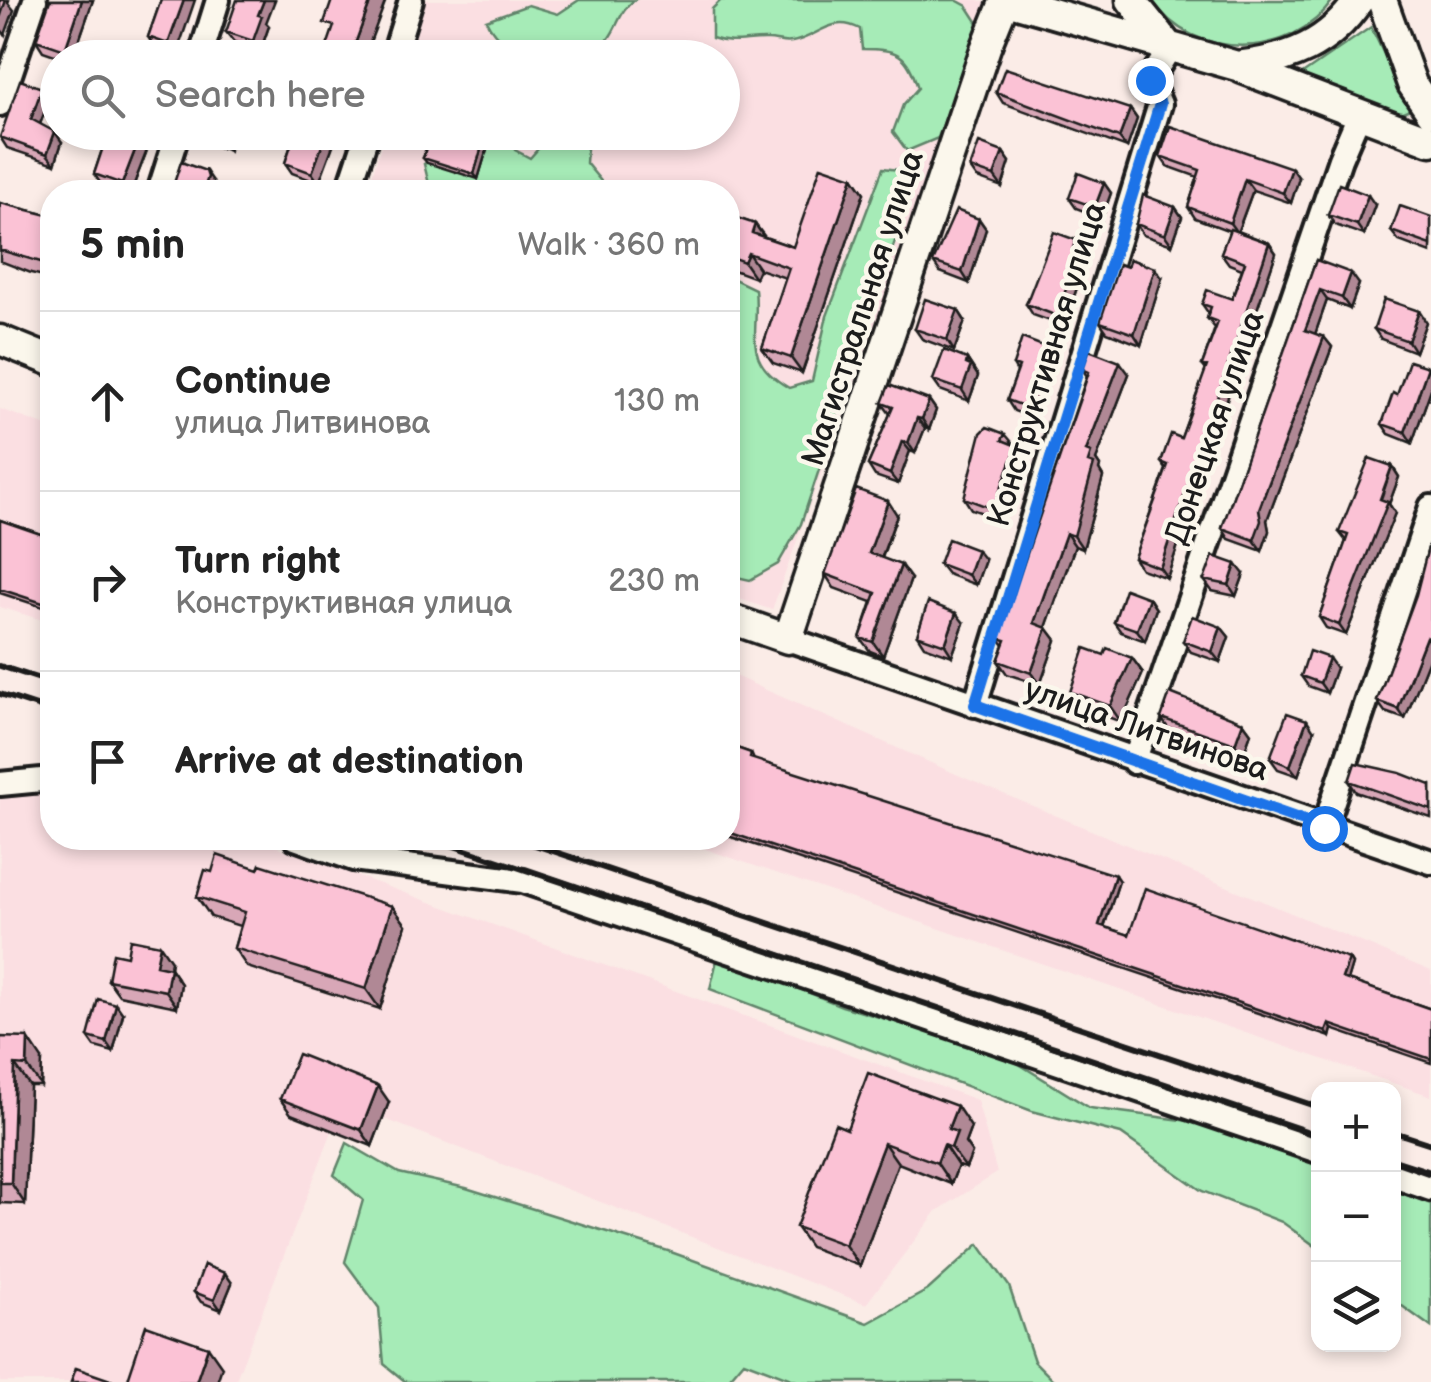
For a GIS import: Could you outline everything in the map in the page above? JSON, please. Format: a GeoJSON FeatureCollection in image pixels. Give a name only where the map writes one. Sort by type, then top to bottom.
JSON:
{"type":"FeatureCollection","features":[{"type":"Feature","properties":{"kind":"main road"},"geometry":{"type":"LineString","coordinates":[[1006,0],[1237,66],[1431,141]]}},
{"type":"Feature","properties":{"kind":"main road","name":"Магистральная улица"},"geometry":{"type":"LineString","coordinates":[[788,639],[986,48],[1006,0]]}},
{"type":"Feature","properties":{"kind":"main road"},"geometry":{"type":"LineString","coordinates":[[1131,0],[1147,25],[1170,48]]}},
{"type":"Feature","properties":{"kind":"main road"},"geometry":{"type":"LineString","coordinates":[[1237,66],[1274,62],[1307,50],[1336,30],[1360,0]]}},
{"type":"Feature","properties":{"kind":"main road"},"geometry":{"type":"LineString","coordinates":[[1382,0],[1412,84],[1431,112]]}},
{"type":"Feature","properties":{"kind":"main road"},"geometry":{"type":"LineString","coordinates":[[0,340],[40,356]]}},
{"type":"Feature","properties":{"kind":"main road","name":"улица Литвинова"},"geometry":{"type":"LineString","coordinates":[[740,622],[788,639]]}},
{"type":"Feature","properties":{"kind":"street"},"geometry":{"type":"LineString","coordinates":[[0,104],[35,0]]}},
{"type":"Feature","properties":{"kind":"street"},"geometry":{"type":"LineString","coordinates":[[206,40],[218,0]]}},
{"type":"Feature","properties":{"kind":"street"},"geometry":{"type":"LineString","coordinates":[[399,40],[411,0]]}},
{"type":"Feature","properties":{"kind":"street","name":"Конструктивная улица"},"geometry":{"type":"LineString","coordinates":[[975,705],[1160,104],[1150,80],[1170,48]]}},
{"type":"Feature","properties":{"kind":"street","name":"Донецкая улица"},"geometry":{"type":"LineString","coordinates":[[1134,762],[1359,115]]}},
{"type":"Feature","properties":{"kind":"street"},"geometry":{"type":"LineString","coordinates":[[163,180],[172,150]]}},
{"type":"Feature","properties":{"kind":"street"},"geometry":{"type":"LineString","coordinates":[[352,180],[362,150]]}},
{"type":"Feature","properties":{"kind":"street"},"geometry":{"type":"LineString","coordinates":[[1324,828],[1431,507]]}},
{"type":"Feature","properties":{"kind":"street","name":"улица Литвинова"},"geometry":{"type":"LineString","coordinates":[[788,639],[1431,862]]}},
{"type":"Feature","properties":{"kind":"street"},"geometry":{"type":"LineString","coordinates":[[0,784],[40,779]]}},
{"type":"Feature","properties":{"kind":"street"},"geometry":{"type":"LineString","coordinates":[[328,850],[353,859],[523,882],[1311,1149]]}},
{"type":"Feature","properties":{"kind":"street"},"geometry":{"type":"LineString","coordinates":[[1401,1178],[1431,1188]]}},
{"type":"Feature","properties":{"kind":"shaded area"},"geometry":{"type":"Polygon","coordinates":[[[426,0],[978,0],[990,4],[772,610],[740,599],[740,180],[371,180],[380,150],[740,150],[740,40],[413,40],[426,0]]]}},
{"type":"Feature","properties":{"kind":"shaded area"},"geometry":{"type":"Polygon","coordinates":[[[0,409],[40,424],[40,619],[0,607],[0,409]]]}},
{"type":"Feature","properties":{"kind":"shaded area"},"geometry":{"type":"Polygon","coordinates":[[[740,678],[965,778],[1431,971],[1431,1096],[1401,1086],[1401,1082],[1390,1082],[708,850],[740,850],[740,678]]]}},
{"type":"Feature","properties":{"kind":"shaded area"},"geometry":{"type":"Polygon","coordinates":[[[0,768],[40,776],[40,850],[286,850],[977,1100],[997,1173],[937,1211],[866,1304],[343,1103],[235,1382],[0,1382],[0,768]]]}},
{"type":"Feature","properties":{"kind":"green space"},"geometry":{"type":"Polygon","coordinates":[[[579,0],[635,0],[607,40],[502,40],[486,20],[528,5],[558,14],[579,0]]]}},
{"type":"Feature","properties":{"kind":"green space"},"geometry":{"type":"Polygon","coordinates":[[[721,0],[956,0],[967,6],[980,26],[938,138],[907,151],[893,132],[903,105],[918,88],[910,67],[899,55],[862,49],[860,29],[841,24],[789,42],[720,40],[712,38],[712,9],[721,0]]]}},
{"type":"Feature","properties":{"kind":"green space"},"geometry":{"type":"Polygon","coordinates":[[[1152,0],[1333,0],[1315,20],[1293,34],[1268,43],[1242,46],[1191,35],[1152,0]]]}},
{"type":"Feature","properties":{"kind":"green space"},"geometry":{"type":"Polygon","coordinates":[[[1371,27],[1410,109],[1398,114],[1295,79],[1371,27]]]}},
{"type":"Feature","properties":{"kind":"green space"},"geometry":{"type":"Polygon","coordinates":[[[451,150],[515,150],[530,158],[537,150],[587,150],[586,163],[600,180],[428,180],[424,164],[451,150]]]}},
{"type":"Feature","properties":{"kind":"green space"},"geometry":{"type":"Polygon","coordinates":[[[883,168],[906,171],[911,193],[801,524],[778,564],[750,580],[740,578],[740,282],[755,289],[758,356],[764,367],[789,388],[812,381],[827,316],[883,168]]]}},
{"type":"Feature","properties":{"kind":"green space"},"geometry":{"type":"Polygon","coordinates":[[[718,956],[842,1006],[1003,1054],[1090,1108],[1205,1123],[1311,1160],[1311,1243],[1282,1222],[1202,1191],[1121,1134],[1032,1111],[710,989],[718,956]]]}},
{"type":"Feature","properties":{"kind":"green space"},"geometry":{"type":"Polygon","coordinates":[[[347,1143],[399,1173],[466,1188],[668,1251],[868,1323],[928,1290],[979,1244],[1009,1286],[1034,1361],[1055,1382],[799,1382],[744,1361],[726,1382],[406,1382],[384,1364],[379,1308],[345,1262],[363,1200],[334,1175],[347,1143]]]}},
{"type":"Feature","properties":{"kind":"green space"},"geometry":{"type":"Polygon","coordinates":[[[1401,1193],[1431,1204],[1431,1327],[1401,1305],[1401,1193]]]}},
{"type":"Feature","properties":{"kind":"building"},"geometry":{"type":"Polygon","coordinates":[[[50,0],[82,0],[68,40],[36,40],[50,0]]]}},
{"type":"Feature","properties":{"kind":"building"},"geometry":{"type":"Polygon","coordinates":[[[161,0],[184,0],[169,40],[148,37],[161,0]]]}},
{"type":"Feature","properties":{"kind":"building"},"geometry":{"type":"Polygon","coordinates":[[[237,0],[264,0],[253,40],[226,32],[237,0]]]}},
{"type":"Feature","properties":{"kind":"building"},"geometry":{"type":"Polygon","coordinates":[[[332,0],[371,0],[357,40],[329,40],[334,26],[324,23],[332,0]]]}},
{"type":"Feature","properties":{"kind":"building"},"geometry":{"type":"Polygon","coordinates":[[[1005,68],[1130,109],[1119,138],[996,92],[1005,68]]]}},
{"type":"Feature","properties":{"kind":"building"},"geometry":{"type":"Polygon","coordinates":[[[20,80],[40,87],[31,119],[40,124],[40,150],[48,150],[47,154],[0,137],[20,80]]]}},
{"type":"Feature","properties":{"kind":"building"},"geometry":{"type":"Polygon","coordinates":[[[1170,126],[1292,168],[1283,193],[1245,179],[1230,223],[1188,207],[1200,170],[1160,156],[1170,126]]]}},
{"type":"Feature","properties":{"kind":"building"},"geometry":{"type":"Polygon","coordinates":[[[979,143],[1003,152],[994,176],[970,168],[979,143]]]}},
{"type":"Feature","properties":{"kind":"building"},"geometry":{"type":"Polygon","coordinates":[[[102,150],[135,150],[124,180],[94,174],[102,150]]]}},
{"type":"Feature","properties":{"kind":"building"},"geometry":{"type":"Polygon","coordinates":[[[289,150],[320,150],[312,173],[285,163],[289,150]]]}},
{"type":"Feature","properties":{"kind":"building"},"geometry":{"type":"Polygon","coordinates":[[[425,150],[481,150],[474,174],[423,158],[425,150]]]}},
{"type":"Feature","properties":{"kind":"building"},"geometry":{"type":"Polygon","coordinates":[[[181,162],[206,171],[208,177],[207,180],[175,180],[181,162]]]}},
{"type":"Feature","properties":{"kind":"building"},"geometry":{"type":"Polygon","coordinates":[[[821,166],[853,177],[791,358],[762,348],[789,268],[748,253],[744,262],[740,260],[740,219],[755,224],[752,233],[793,247],[821,166]]]}},
{"type":"Feature","properties":{"kind":"building"},"geometry":{"type":"Polygon","coordinates":[[[1078,173],[1104,183],[1095,207],[1069,198],[1078,173]]]}},
{"type":"Feature","properties":{"kind":"building"},"geometry":{"type":"Polygon","coordinates":[[[1339,184],[1368,195],[1357,225],[1328,215],[1339,184]]]}},
{"type":"Feature","properties":{"kind":"building"},"geometry":{"type":"Polygon","coordinates":[[[1143,195],[1175,207],[1165,235],[1136,224],[1143,195]]]}},
{"type":"Feature","properties":{"kind":"building"},"geometry":{"type":"Polygon","coordinates":[[[0,203],[40,213],[40,262],[0,250],[0,203]]]}},
{"type":"Feature","properties":{"kind":"building"},"geometry":{"type":"Polygon","coordinates":[[[1400,206],[1431,217],[1431,245],[1391,231],[1400,206]]]}},
{"type":"Feature","properties":{"kind":"building"},"geometry":{"type":"Polygon","coordinates":[[[956,210],[979,219],[962,272],[933,262],[956,210]]]}},
{"type":"Feature","properties":{"kind":"building"},"geometry":{"type":"Polygon","coordinates":[[[1230,229],[1269,243],[1160,568],[1134,558],[1168,465],[1161,462],[1171,434],[1181,438],[1207,366],[1202,365],[1218,322],[1207,318],[1211,307],[1202,304],[1207,290],[1232,299],[1245,262],[1221,253],[1230,229]]]}},
{"type":"Feature","properties":{"kind":"building"},"geometry":{"type":"Polygon","coordinates":[[[1054,232],[1076,240],[1073,248],[1079,250],[1057,316],[1026,304],[1054,232]]]}},
{"type":"Feature","properties":{"kind":"building"},"geometry":{"type":"Polygon","coordinates":[[[1130,259],[1155,268],[1134,334],[1100,322],[1119,264],[1127,267],[1130,259]]]}},
{"type":"Feature","properties":{"kind":"building"},"geometry":{"type":"Polygon","coordinates":[[[1316,260],[1351,273],[1342,298],[1320,290],[1305,330],[1324,337],[1259,509],[1261,521],[1254,540],[1222,528],[1316,260]]]}},
{"type":"Feature","properties":{"kind":"building"},"geometry":{"type":"Polygon","coordinates":[[[925,299],[958,310],[947,340],[915,329],[925,299]]]}},
{"type":"Feature","properties":{"kind":"building"},"geometry":{"type":"Polygon","coordinates":[[[1384,299],[1419,311],[1408,341],[1374,329],[1384,299]]]}},
{"type":"Feature","properties":{"kind":"building"},"geometry":{"type":"Polygon","coordinates":[[[1022,338],[1048,348],[1026,407],[1007,400],[1019,367],[1013,365],[1022,338]]]}},
{"type":"Feature","properties":{"kind":"building"},"geometry":{"type":"Polygon","coordinates":[[[944,350],[967,359],[966,364],[971,366],[962,390],[933,380],[944,350]]]}},
{"type":"Feature","properties":{"kind":"building"},"geometry":{"type":"Polygon","coordinates":[[[1089,350],[1120,362],[1086,451],[1091,453],[1088,462],[1094,464],[1074,536],[1066,533],[1034,623],[1047,628],[1031,673],[998,661],[1006,640],[998,638],[1089,372],[1082,369],[1089,350]]]}},
{"type":"Feature","properties":{"kind":"building"},"geometry":{"type":"Polygon","coordinates":[[[1409,361],[1428,367],[1405,432],[1382,424],[1409,361]]]}},
{"type":"Feature","properties":{"kind":"building"},"geometry":{"type":"Polygon","coordinates":[[[889,385],[929,400],[908,443],[902,441],[890,474],[868,465],[893,407],[882,403],[889,385]]]}},
{"type":"Feature","properties":{"kind":"building"},"geometry":{"type":"Polygon","coordinates":[[[987,427],[1005,434],[1002,440],[1017,446],[993,509],[964,498],[981,433],[987,427]]]}},
{"type":"Feature","properties":{"kind":"building"},"geometry":{"type":"Polygon","coordinates":[[[1369,458],[1392,466],[1380,499],[1388,502],[1339,625],[1319,617],[1348,535],[1339,532],[1369,458]]]}},
{"type":"Feature","properties":{"kind":"building"},"geometry":{"type":"Polygon","coordinates":[[[856,489],[888,501],[869,553],[901,565],[873,642],[860,638],[876,593],[825,574],[856,489]]]}},
{"type":"Feature","properties":{"kind":"building"},"geometry":{"type":"Polygon","coordinates":[[[0,520],[40,534],[40,602],[0,589],[0,520]]]}},
{"type":"Feature","properties":{"kind":"building"},"geometry":{"type":"Polygon","coordinates":[[[1431,536],[1431,639],[1426,637],[1398,709],[1377,701],[1416,595],[1431,536]]]}},
{"type":"Feature","properties":{"kind":"building"},"geometry":{"type":"Polygon","coordinates":[[[948,539],[977,550],[968,575],[939,564],[948,539]]]}},
{"type":"Feature","properties":{"kind":"building"},"geometry":{"type":"Polygon","coordinates":[[[1213,556],[1236,564],[1229,585],[1204,580],[1213,556]]]}},
{"type":"Feature","properties":{"kind":"building"},"geometry":{"type":"Polygon","coordinates":[[[1125,589],[1149,598],[1137,630],[1114,622],[1125,589]]]}},
{"type":"Feature","properties":{"kind":"building"},"geometry":{"type":"Polygon","coordinates":[[[928,602],[956,613],[945,645],[917,635],[928,602]]]}},
{"type":"Feature","properties":{"kind":"building"},"geometry":{"type":"Polygon","coordinates":[[[1192,616],[1221,627],[1212,652],[1183,641],[1192,616]]]}},
{"type":"Feature","properties":{"kind":"building"},"geometry":{"type":"Polygon","coordinates":[[[1085,648],[1104,655],[1107,648],[1132,658],[1110,706],[1070,692],[1085,648]]]}},
{"type":"Feature","properties":{"kind":"building"},"geometry":{"type":"Polygon","coordinates":[[[1309,651],[1329,658],[1320,683],[1301,676],[1309,651]]]}},
{"type":"Feature","properties":{"kind":"building"},"geometry":{"type":"Polygon","coordinates":[[[1170,693],[1243,722],[1235,744],[1161,718],[1170,693]]]}},
{"type":"Feature","properties":{"kind":"building"},"geometry":{"type":"Polygon","coordinates":[[[1287,713],[1307,720],[1290,766],[1270,758],[1287,713]]]}},
{"type":"Feature","properties":{"kind":"building"},"geometry":{"type":"Polygon","coordinates":[[[740,749],[751,753],[750,758],[1115,875],[1099,925],[1129,935],[1145,888],[1349,959],[1342,978],[1431,1009],[1431,1059],[1329,1024],[1326,1032],[740,836],[740,749]]]}},
{"type":"Feature","properties":{"kind":"building"},"geometry":{"type":"Polygon","coordinates":[[[1355,763],[1431,785],[1431,810],[1349,781],[1355,763]]]}},
{"type":"Feature","properties":{"kind":"building"},"geometry":{"type":"Polygon","coordinates":[[[217,855],[258,869],[260,864],[392,906],[366,989],[234,948],[245,912],[197,897],[205,870],[212,872],[217,855]]]}},
{"type":"Feature","properties":{"kind":"building"},"geometry":{"type":"Polygon","coordinates":[[[130,939],[160,945],[156,965],[170,968],[166,991],[108,980],[113,953],[127,956],[130,939]]]}},
{"type":"Feature","properties":{"kind":"building"},"geometry":{"type":"Polygon","coordinates":[[[98,999],[116,1004],[106,1042],[88,1037],[98,999]]]}},
{"type":"Feature","properties":{"kind":"building"},"geometry":{"type":"Polygon","coordinates":[[[0,1037],[28,1038],[27,1066],[15,1065],[11,1183],[0,1183],[0,1037]]]}},
{"type":"Feature","properties":{"kind":"building"},"geometry":{"type":"Polygon","coordinates":[[[298,1054],[378,1086],[361,1130],[280,1099],[298,1054]]]}},
{"type":"Feature","properties":{"kind":"building"},"geometry":{"type":"Polygon","coordinates":[[[868,1073],[957,1106],[948,1129],[957,1132],[951,1148],[944,1145],[937,1163],[884,1143],[845,1245],[796,1227],[835,1124],[847,1129],[868,1073]]]}},
{"type":"Feature","properties":{"kind":"building"},"geometry":{"type":"Polygon","coordinates":[[[204,1265],[225,1273],[214,1300],[194,1292],[204,1265]]]}},
{"type":"Feature","properties":{"kind":"building"},"geometry":{"type":"Polygon","coordinates":[[[146,1325],[208,1347],[196,1382],[127,1382],[146,1325]]]}},
{"type":"Feature","properties":{"kind":"building"},"geometry":{"type":"Polygon","coordinates":[[[76,1368],[116,1382],[71,1382],[76,1368]]]}},
{"type":"Feature","properties":{"kind":"railway"},"geometry":{"type":"LineString","coordinates":[[0,666],[40,679]]}},
{"type":"Feature","properties":{"kind":"railway"},"geometry":{"type":"LineString","coordinates":[[0,694],[40,707]]}},
{"type":"Feature","properties":{"kind":"railway"},"geometry":{"type":"LineString","coordinates":[[466,850],[1311,1133]]}},
{"type":"Feature","properties":{"kind":"railway"},"geometry":{"type":"LineString","coordinates":[[550,850],[1311,1105]]}},
{"type":"Feature","properties":{"kind":"railway"},"geometry":{"type":"LineString","coordinates":[[1401,1134],[1431,1144]]}},
{"type":"Feature","properties":{"kind":"railway"},"geometry":{"type":"LineString","coordinates":[[1401,1162],[1431,1172]]}},
{"type":"Feature","properties":{"kind":"route"},"geometry":{"type":"LineString","coordinates":[[1150,80],[1160,104],[975,705],[1324,828]]}}]}
